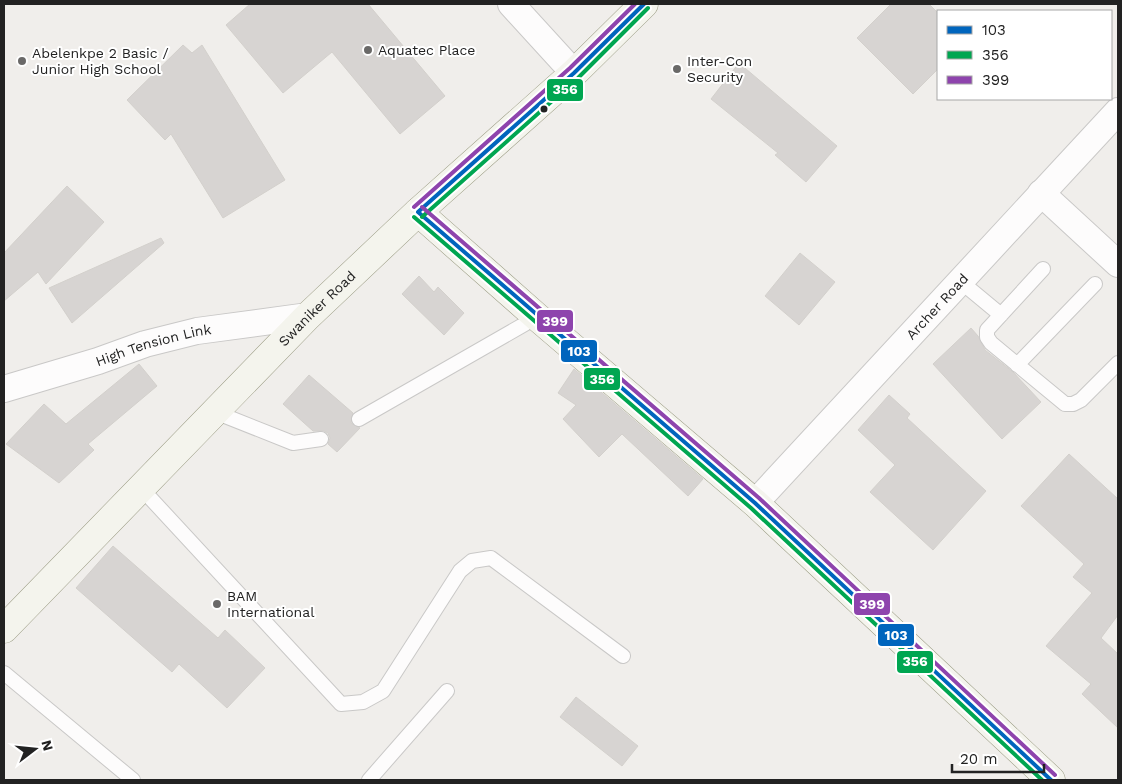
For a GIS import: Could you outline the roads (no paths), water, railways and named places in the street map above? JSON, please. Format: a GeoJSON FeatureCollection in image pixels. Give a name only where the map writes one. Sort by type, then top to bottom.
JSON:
{"type":"FeatureCollection","features":[{"type":"Feature","properties":{"kind":"street"},"geometry":{"type":"LineString","coordinates":[[511,4],[574,73]]}},
{"type":"Feature","properties":{"kind":"street","name":"Swaniker Road"},"geometry":{"type":"LineString","coordinates":[[4,630],[308,316],[418,212],[574,73],[644,4]]}},
{"type":"Feature","properties":{"kind":"street","name":"Archer Road"},"geometry":{"type":"LineString","coordinates":[[755,503],[1118,111]]}},
{"type":"Feature","properties":{"kind":"street"},"geometry":{"type":"LineString","coordinates":[[1041,193],[1118,264]]}},
{"type":"Feature","properties":{"kind":"street"},"geometry":{"type":"LineString","coordinates":[[418,212],[538,318],[755,503],[1051,780]]}},
{"type":"Feature","properties":{"kind":"street","name":"High Tension Link"},"geometry":{"type":"LineString","coordinates":[[4,389],[80,367],[145,344],[197,331],[308,316]]}},
{"type":"Feature","properties":{"kind":"lane"},"geometry":{"type":"LineString","coordinates":[[1042,269],[987,330],[987,338],[1065,404],[1073,404],[1081,400],[1118,363]]}},
{"type":"Feature","properties":{"kind":"lane"},"geometry":{"type":"LineString","coordinates":[[960,281],[1001,315]]}},
{"type":"Feature","properties":{"kind":"lane"},"geometry":{"type":"LineString","coordinates":[[1018,365],[1095,284]]}},
{"type":"Feature","properties":{"kind":"lane"},"geometry":{"type":"LineString","coordinates":[[359,419],[538,318]]}},
{"type":"Feature","properties":{"kind":"lane"},"geometry":{"type":"LineString","coordinates":[[215,412],[293,443],[321,439]]}},
{"type":"Feature","properties":{"kind":"lane"},"geometry":{"type":"LineString","coordinates":[[141,488],[341,704],[363,702],[383,691],[460,571],[472,561],[491,558],[623,656]]}},
{"type":"Feature","properties":{"kind":"lane"},"geometry":{"type":"LineString","coordinates":[[4,673],[133,780]]}},
{"type":"Feature","properties":{"kind":"lane"},"geometry":{"type":"LineString","coordinates":[[370,780],[447,691]]}},
{"type":"Feature","properties":{"kind":"place","name":"Aquatec Place"},"geometry":{"type":"Point","coordinates":[368,50]}},
{"type":"Feature","properties":{"kind":"place","name":"Abelenkpe 2 Basic / Junior High School"},"geometry":{"type":"Point","coordinates":[22,61]}},
{"type":"Feature","properties":{"kind":"place","name":"Inter-Con Security"},"geometry":{"type":"Point","coordinates":[677,69]}},
{"type":"Feature","properties":{"kind":"place","name":"BAM International"},"geometry":{"type":"Point","coordinates":[217,604]}}]}
